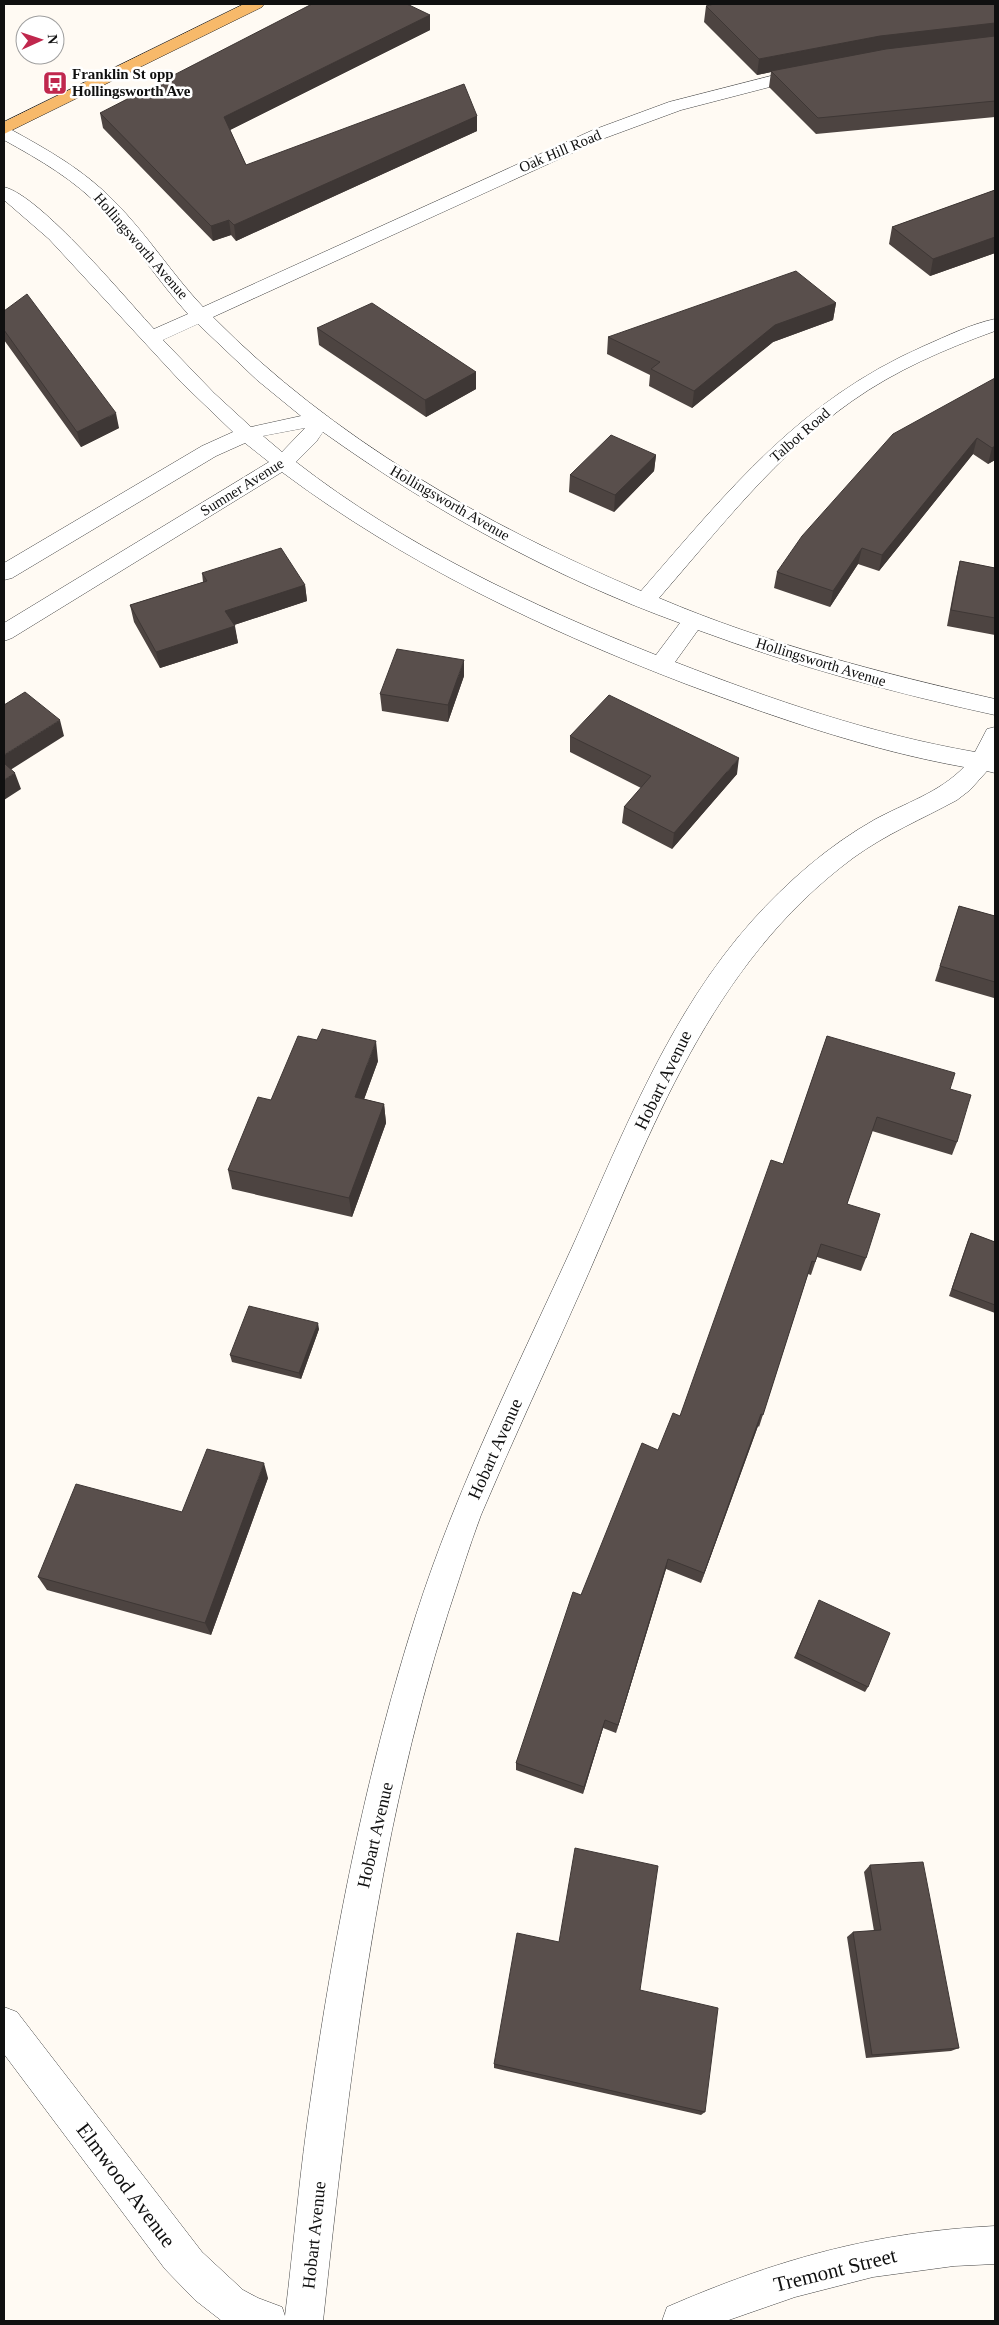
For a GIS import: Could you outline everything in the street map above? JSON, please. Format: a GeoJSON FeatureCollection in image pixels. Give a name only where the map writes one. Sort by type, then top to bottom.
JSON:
{"type":"FeatureCollection","features":[{"type":"Feature","properties":{"kind":"main road"},"geometry":{"type":"LineString","coordinates":[[7,125],[256,4]]}},
{"type":"Feature","properties":{"kind":"street","name":"Oak Hill Road"},"geometry":{"type":"LineString","coordinates":[[151,338],[599,134],[651,114],[701,98],[826,68]]}},
{"type":"Feature","properties":{"kind":"street","name":"Hollingsworth Avenue"},"geometry":{"type":"LineString","coordinates":[[7,125],[96,192],[126,224],[201,315],[277,387],[320,420],[421,488],[487,526],[555,561],[694,620],[826,666],[912,689],[995,707]]}},
{"type":"Feature","properties":{"kind":"street"},"geometry":{"type":"LineString","coordinates":[[4,192],[64,243],[201,392],[247,434],[365,520],[426,558],[524,608],[661,665],[825,724],[900,745],[989,763]]}},
{"type":"Feature","properties":{"kind":"street","name":"Talbot Road"},"geometry":{"type":"LineString","coordinates":[[645,600],[765,466],[843,398],[917,356],[995,325]]}},
{"type":"Feature","properties":{"kind":"street"},"geometry":{"type":"LineString","coordinates":[[4,572],[191,461],[247,434],[292,423],[320,420]]}},
{"type":"Feature","properties":{"kind":"street","name":"Sumner Avenue"},"geometry":{"type":"LineString","coordinates":[[4,633],[284,462],[309,437],[320,420]]}},
{"type":"Feature","properties":{"kind":"street"},"geometry":{"type":"LineString","coordinates":[[661,665],[694,620]]}},
{"type":"Feature","properties":{"kind":"street","name":"Hobart Avenue"},"geometry":{"type":"LineString","coordinates":[[304,2321],[329,2097],[360,1899],[377,1820],[413,1680],[431,1617],[465,1517],[652,1100],[671,1060],[711,991],[734,958],[758,930],[811,878],[836,858],[876,831],[954,791],[989,763],[995,735]]}},
{"type":"Feature","properties":{"kind":"street","name":"Elmwood Avenue"},"geometry":{"type":"LineString","coordinates":[[4,2025],[179,2255],[203,2282],[232,2307],[268,2321]]}},
{"type":"Feature","properties":{"kind":"street","name":"Tremont Street"},"geometry":{"type":"LineString","coordinates":[[680,2321],[713,2306],[774,2283],[835,2265],[899,2253],[961,2246],[995,2245]]}},
{"type":"Feature","properties":{"kind":"building"},"geometry":{"type":"Polygon","coordinates":[[[312,4],[407,4],[430,15],[224,117],[246,165],[464,84],[477,116],[234,225],[229,220],[211,226],[100,113],[312,4]]]}},
{"type":"Feature","properties":{"kind":"building"},"geometry":{"type":"Polygon","coordinates":[[[714,4],[995,4],[995,23],[880,36],[759,59],[706,6],[714,4]]]}},
{"type":"Feature","properties":{"kind":"building"},"geometry":{"type":"Polygon","coordinates":[[[995,36],[995,101],[818,118],[771,71],[886,49],[995,36]]]}},
{"type":"Feature","properties":{"kind":"building"},"geometry":{"type":"Polygon","coordinates":[[[995,190],[995,237],[933,259],[892,227],[995,190]]]}},
{"type":"Feature","properties":{"kind":"building"},"geometry":{"type":"Polygon","coordinates":[[[796,271],[836,303],[775,325],[694,391],[651,369],[660,362],[608,337],[796,271]]]}},
{"type":"Feature","properties":{"kind":"building"},"geometry":{"type":"Polygon","coordinates":[[[27,294],[116,413],[77,432],[4,330],[4,311],[27,294]]]}},
{"type":"Feature","properties":{"kind":"building"},"geometry":{"type":"Polygon","coordinates":[[[372,303],[476,372],[425,400],[317,328],[372,303]]]}},
{"type":"Feature","properties":{"kind":"building"},"geometry":{"type":"Polygon","coordinates":[[[995,378],[995,446],[992,448],[977,438],[882,555],[862,548],[833,591],[777,572],[802,536],[893,434],[995,378]]]}},
{"type":"Feature","properties":{"kind":"building"},"geometry":{"type":"Polygon","coordinates":[[[611,435],[656,455],[615,495],[570,475],[611,435]]]}},
{"type":"Feature","properties":{"kind":"building"},"geometry":{"type":"Polygon","coordinates":[[[281,548],[305,585],[225,611],[235,626],[156,652],[130,605],[207,581],[202,573],[281,548]]]}},
{"type":"Feature","properties":{"kind":"building"},"geometry":{"type":"Polygon","coordinates":[[[960,561],[995,568],[995,618],[951,610],[960,561]]]}},
{"type":"Feature","properties":{"kind":"building"},"geometry":{"type":"Polygon","coordinates":[[[397,649],[464,660],[448,705],[380,694],[397,649]]]}},
{"type":"Feature","properties":{"kind":"building"},"geometry":{"type":"Polygon","coordinates":[[[25,692],[60,720],[4,755],[4,705],[25,692]]]}},
{"type":"Feature","properties":{"kind":"building"},"geometry":{"type":"Polygon","coordinates":[[[609,695],[739,758],[674,833],[624,807],[651,776],[570,736],[609,695]]]}},
{"type":"Feature","properties":{"kind":"building"},"geometry":{"type":"Polygon","coordinates":[[[4,763],[15,773],[4,780],[4,763]]]}},
{"type":"Feature","properties":{"kind":"building"},"geometry":{"type":"Polygon","coordinates":[[[959,906],[995,916],[995,982],[940,966],[959,906]]]}},
{"type":"Feature","properties":{"kind":"building"},"geometry":{"type":"Polygon","coordinates":[[[322,1029],[376,1041],[355,1097],[384,1104],[349,1198],[228,1170],[258,1097],[271,1100],[298,1036],[317,1040],[322,1029]]]}},
{"type":"Feature","properties":{"kind":"building"},"geometry":{"type":"Polygon","coordinates":[[[827,1036],[955,1073],[950,1089],[971,1095],[957,1142],[877,1117],[847,1204],[880,1214],[866,1258],[821,1244],[815,1262],[812,1261],[763,1415],[761,1414],[704,1573],[668,1559],[618,1725],[605,1720],[584,1787],[516,1763],[573,1592],[581,1595],[642,1443],[658,1450],[673,1413],[680,1416],[771,1160],[783,1164],[827,1036]]]}},
{"type":"Feature","properties":{"kind":"building"},"geometry":{"type":"Polygon","coordinates":[[[971,1233],[995,1242],[995,1305],[952,1289],[971,1233]]]}},
{"type":"Feature","properties":{"kind":"building"},"geometry":{"type":"Polygon","coordinates":[[[249,1306],[318,1323],[299,1373],[230,1355],[249,1306]]]}},
{"type":"Feature","properties":{"kind":"building"},"geometry":{"type":"Polygon","coordinates":[[[207,1449],[264,1463],[205,1623],[38,1577],[76,1484],[182,1512],[207,1449]]]}},
{"type":"Feature","properties":{"kind":"building"},"geometry":{"type":"Polygon","coordinates":[[[819,1600],[890,1633],[868,1687],[797,1653],[819,1600]]]}},
{"type":"Feature","properties":{"kind":"building"},"geometry":{"type":"Polygon","coordinates":[[[575,1848],[658,1866],[640,1990],[718,2008],[705,2112],[494,2064],[517,1933],[559,1942],[575,1848]]]}},
{"type":"Feature","properties":{"kind":"building"},"geometry":{"type":"Polygon","coordinates":[[[923,1862],[959,2048],[872,2055],[853,1932],[881,1930],[870,1865],[923,1862]]]}},
{"type":"Feature","properties":{"kind":"place","name":"Franklin St opp Hollingsworth Ave"},"geometry":{"type":"Point","coordinates":[55,83]}}]}
